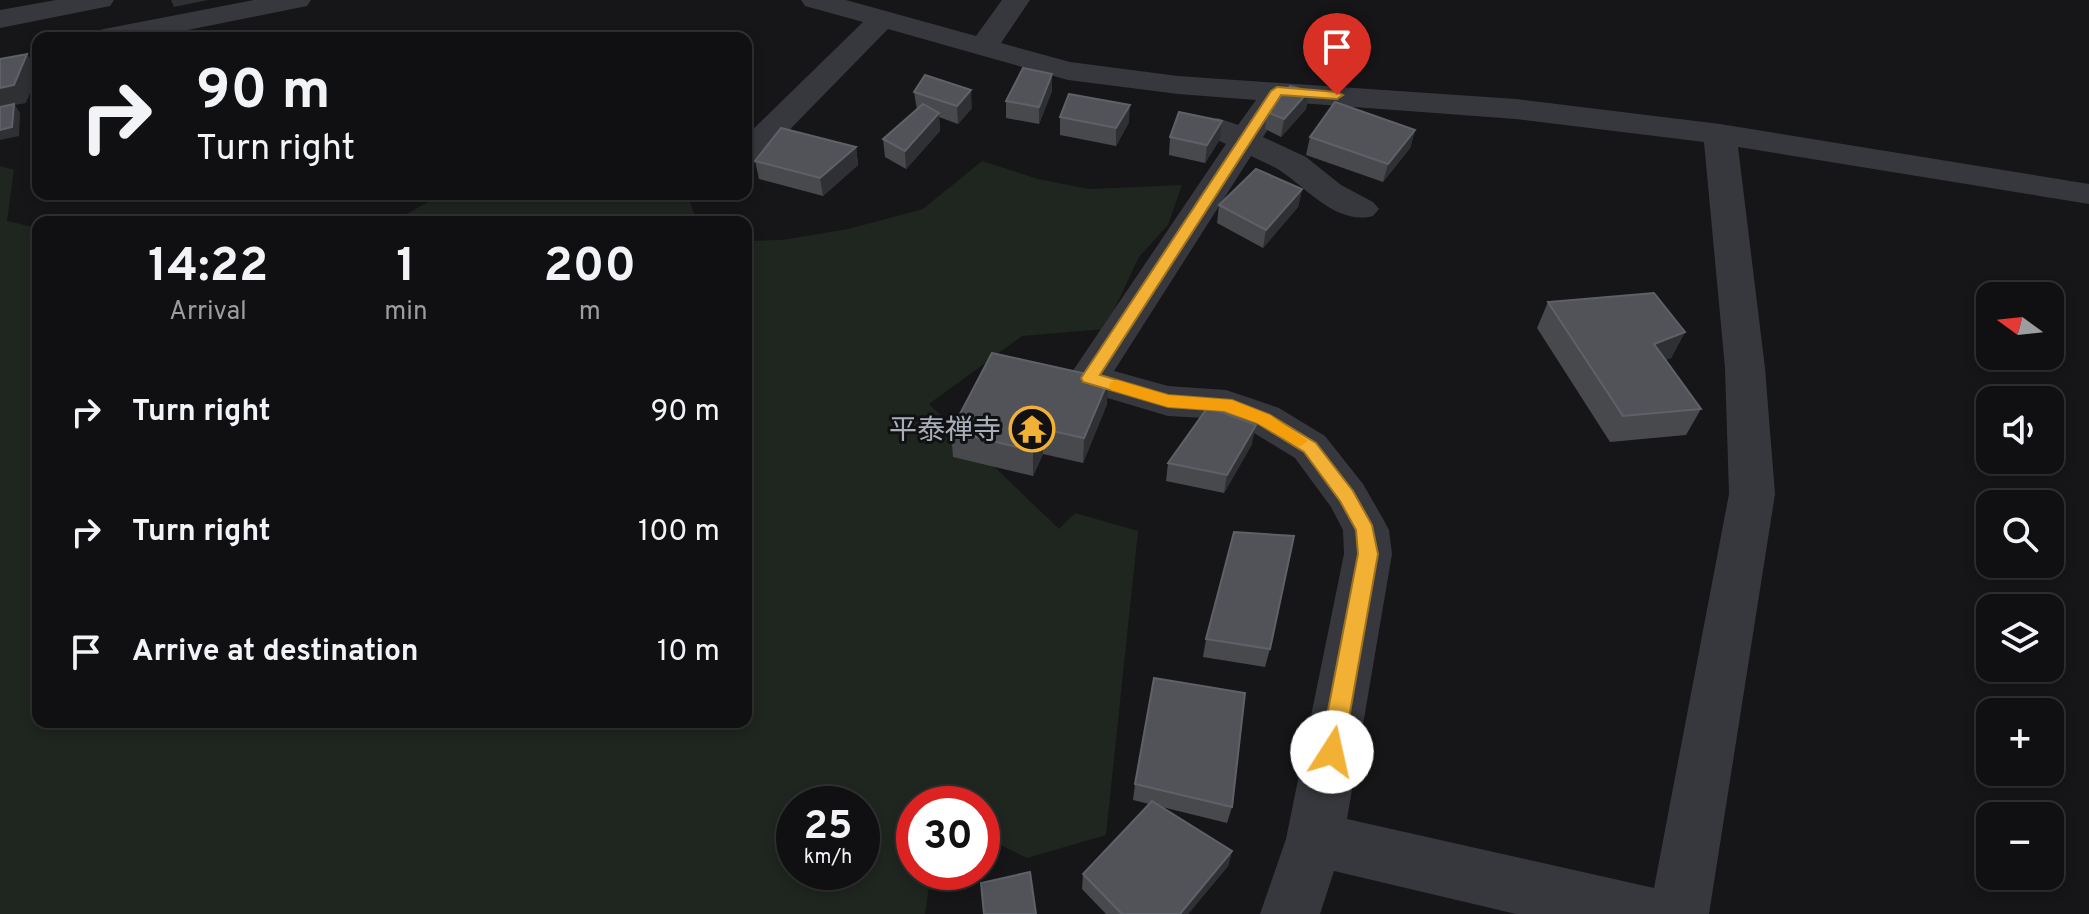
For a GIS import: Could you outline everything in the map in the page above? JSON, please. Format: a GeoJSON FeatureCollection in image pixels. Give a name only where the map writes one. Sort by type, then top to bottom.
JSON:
{"type":"FeatureCollection","features":[{"type":"Feature","properties":{"kind":"street"},"geometry":{"type":"LineString","coordinates":[[0,19],[100,0]]}},
{"type":"Feature","properties":{"kind":"street"},"geometry":{"type":"LineString","coordinates":[[134,32],[297,0]]}},
{"type":"Feature","properties":{"kind":"street"},"geometry":{"type":"LineString","coordinates":[[815,0],[1068,71],[1178,85],[1516,109],[1720,134],[2089,194]]}},
{"type":"Feature","properties":{"kind":"street"},"geometry":{"type":"LineString","coordinates":[[982,49],[1016,0]]}},
{"type":"Feature","properties":{"kind":"street"},"geometry":{"type":"LineString","coordinates":[[752,149],[881,20]]}},
{"type":"Feature","properties":{"kind":"street"},"geometry":{"type":"LineString","coordinates":[[1178,85],[1182,105],[1201,119],[1294,164],[1329,192],[1361,209]]}},
{"type":"Feature","properties":{"kind":"street"},"geometry":{"type":"LineString","coordinates":[[1277,91],[1089,378],[1168,401],[1226,405],[1264,419],[1310,447],[1347,496],[1366,530],[1368,554],[1315,839],[1290,914]]}},
{"type":"Feature","properties":{"kind":"street"},"geometry":{"type":"LineString","coordinates":[[1679,914],[1752,494],[1745,368],[1720,134]]}},
{"type":"Feature","properties":{"kind":"street"},"geometry":{"type":"LineString","coordinates":[[1315,839],[1643,914]]}},
{"type":"Feature","properties":{"kind":"shaded area"},"geometry":{"type":"Polygon","coordinates":[[[982,161],[1038,179],[1089,189],[1182,185],[1168,225],[1139,257],[1105,329],[1022,336],[929,404],[1059,529],[1075,513],[1138,531],[1106,835],[1027,858],[1000,845],[1000,786],[896,786],[896,890],[928,890],[925,914],[0,914],[0,166],[14,170],[7,221],[32,227],[32,728],[752,728],[752,241],[782,240],[848,229],[923,209],[982,161]]]}},
{"type":"Feature","properties":{"kind":"shaded area"},"geometry":{"type":"Polygon","coordinates":[[[432,200],[689,200],[695,216],[403,216],[432,200]]]}},
{"type":"Feature","properties":{"kind":"building"},"geometry":{"type":"Polygon","coordinates":[[[27,54],[14,85],[0,88],[0,59],[27,54]]]}},
{"type":"Feature","properties":{"kind":"building"},"geometry":{"type":"Polygon","coordinates":[[[1023,68],[1052,74],[1039,107],[1006,101],[1023,68]]]}},
{"type":"Feature","properties":{"kind":"building"},"geometry":{"type":"Polygon","coordinates":[[[925,75],[971,90],[957,106],[914,92],[925,75]]]}},
{"type":"Feature","properties":{"kind":"building"},"geometry":{"type":"Polygon","coordinates":[[[1290,86],[1309,91],[1284,119],[1267,112],[1290,86]]]}},
{"type":"Feature","properties":{"kind":"building"},"geometry":{"type":"Polygon","coordinates":[[[1069,94],[1130,105],[1116,128],[1060,117],[1069,94]]]}},
{"type":"Feature","properties":{"kind":"building"},"geometry":{"type":"Polygon","coordinates":[[[1335,102],[1415,130],[1388,164],[1310,137],[1335,102]]]}},
{"type":"Feature","properties":{"kind":"building"},"geometry":{"type":"Polygon","coordinates":[[[14,104],[12,127],[0,130],[0,107],[14,104]]]}},
{"type":"Feature","properties":{"kind":"building"},"geometry":{"type":"Polygon","coordinates":[[[923,104],[939,113],[905,151],[883,139],[923,104]]]}},
{"type":"Feature","properties":{"kind":"building"},"geometry":{"type":"Polygon","coordinates":[[[1179,112],[1222,121],[1207,145],[1170,137],[1179,112]]]}},
{"type":"Feature","properties":{"kind":"building"},"geometry":{"type":"Polygon","coordinates":[[[781,128],[856,147],[820,178],[755,161],[781,128]]]}},
{"type":"Feature","properties":{"kind":"building"},"geometry":{"type":"Polygon","coordinates":[[[1256,169],[1302,189],[1266,230],[1219,205],[1256,169]]]}},
{"type":"Feature","properties":{"kind":"building"},"geometry":{"type":"Polygon","coordinates":[[[1654,293],[1685,332],[1654,344],[1701,409],[1623,416],[1548,302],[1654,293]]]}},
{"type":"Feature","properties":{"kind":"building","name":"平泰禅寺"},"geometry":{"type":"Polygon","coordinates":[[[992,353],[1109,379],[1084,438],[1043,429],[1033,451],[951,431],[992,353]]]}},
{"type":"Feature","properties":{"kind":"building"},"geometry":{"type":"Polygon","coordinates":[[[1208,407],[1256,425],[1227,475],[1168,463],[1208,407]]]}},
{"type":"Feature","properties":{"kind":"building"},"geometry":{"type":"Polygon","coordinates":[[[1234,532],[1294,536],[1270,649],[1206,639],[1234,532]]]}},
{"type":"Feature","properties":{"kind":"building"},"geometry":{"type":"Polygon","coordinates":[[[1154,678],[1245,693],[1232,807],[1135,784],[1154,678]]]}},
{"type":"Feature","properties":{"kind":"building"},"geometry":{"type":"Polygon","coordinates":[[[1152,801],[1232,851],[1180,914],[1122,914],[1083,874],[1152,801]]]}},
{"type":"Feature","properties":{"kind":"building"},"geometry":{"type":"Polygon","coordinates":[[[1030,872],[1036,914],[984,914],[982,890],[1000,890],[1000,879],[1030,872]]]}},
{"type":"Feature","properties":{"kind":"slow traffic"},"geometry":{"type":"LineString","coordinates":[[1117,386],[1168,401],[1226,405],[1264,419],[1299,441]]}},
{"type":"Feature","properties":{"kind":"place","name":"平泰禅寺"},"geometry":{"type":"Point","coordinates":[1032,429]}},
{"type":"Feature","properties":{"kind":"route"},"geometry":{"type":"LineString","coordinates":[[1332,752],[1368,554],[1366,530],[1347,496],[1310,447],[1264,419],[1226,405],[1168,401],[1089,378],[1277,91],[1337,95]]}}]}
